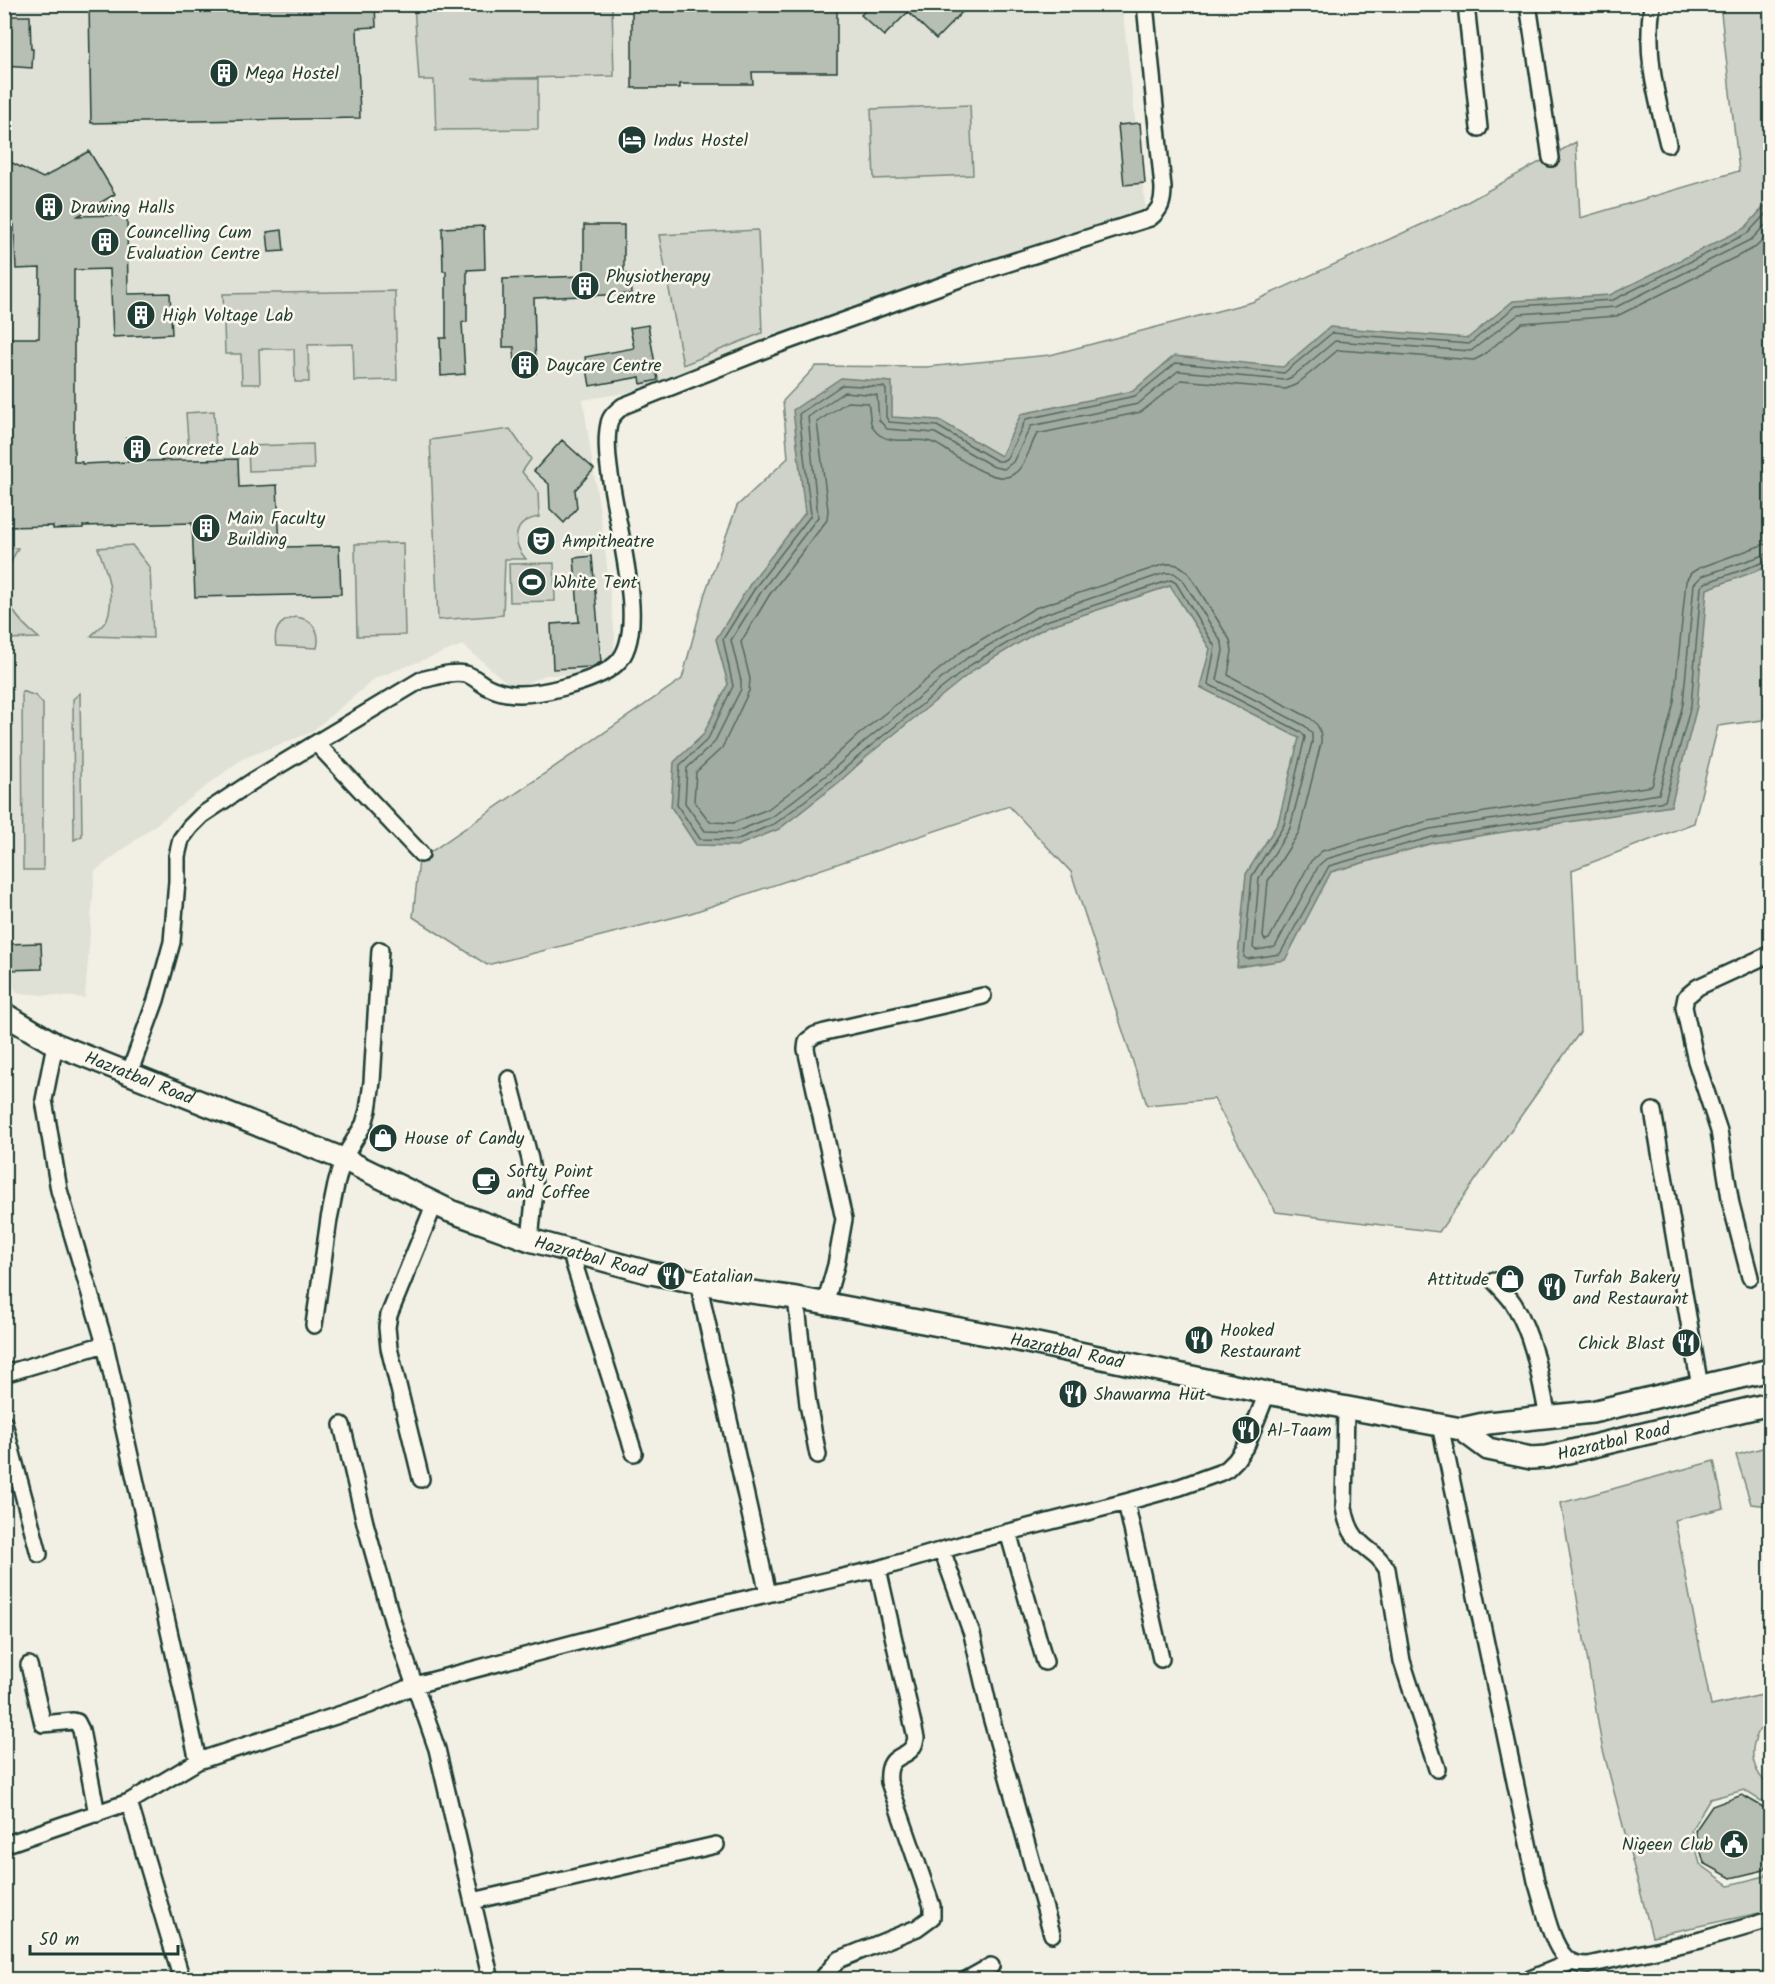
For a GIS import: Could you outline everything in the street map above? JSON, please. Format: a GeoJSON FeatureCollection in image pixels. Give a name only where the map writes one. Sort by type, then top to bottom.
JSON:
{"type":"FeatureCollection","features":[{"type":"Feature","properties":{"kind":"main road","name":"Hazratbal Road"},"geometry":{"type":"LineString","coordinates":[[4,1014],[55,1044],[343,1160],[435,1203],[530,1240],[651,1273],[796,1298],[1029,1343],[1267,1393],[1450,1427],[1592,1412],[1770,1370]]}},
{"type":"Feature","properties":{"kind":"main road","name":"Hazratbal Road"},"geometry":{"type":"LineString","coordinates":[[1450,1427],[1488,1449],[1531,1458],[1547,1457],[1770,1404]]}},
{"type":"Feature","properties":{"kind":"street"},"geometry":{"type":"LineString","coordinates":[[129,1074],[156,1000],[172,942],[177,856],[181,839],[196,821],[225,799],[421,680],[447,674],[468,674],[486,686],[508,693],[535,693],[566,687],[615,665],[626,652],[631,633],[627,577],[622,535],[609,470],[607,442],[609,422],[614,413],[623,406],[774,346],[965,277],[1150,218],[1158,211],[1163,201],[1163,188],[1145,4]]}},
{"type":"Feature","properties":{"kind":"street"},"geometry":{"type":"LineString","coordinates":[[1466,4],[1479,128]]}},
{"type":"Feature","properties":{"kind":"street"},"geometry":{"type":"LineString","coordinates":[[1528,4],[1551,158]]}},
{"type":"Feature","properties":{"kind":"street"},"geometry":{"type":"LineString","coordinates":[[1652,4],[1649,53],[1652,78],[1668,144]]}},
{"type":"Feature","properties":{"kind":"street"},"geometry":{"type":"LineString","coordinates":[[317,744],[421,854]]}},
{"type":"Feature","properties":{"kind":"street"},"geometry":{"type":"LineString","coordinates":[[314,1325],[328,1219],[343,1160],[364,1124],[368,1110],[372,1082],[380,950]]}},
{"type":"Feature","properties":{"kind":"street"},"geometry":{"type":"LineString","coordinates":[[1749,1277],[1731,1204],[1719,1131],[1696,1061],[1684,1007],[1686,997],[1698,987],[1770,954]]}},
{"type":"Feature","properties":{"kind":"street"},"geometry":{"type":"LineString","coordinates":[[825,1304],[836,1265],[844,1219],[806,1049],[807,1041],[814,1035],[825,1032],[984,996]]}},
{"type":"Feature","properties":{"kind":"street"},"geometry":{"type":"LineString","coordinates":[[55,1044],[44,1100],[59,1190],[105,1344],[198,1761]]}},
{"type":"Feature","properties":{"kind":"street"},"geometry":{"type":"LineString","coordinates":[[509,1079],[530,1159],[535,1190],[530,1240]]}},
{"type":"Feature","properties":{"kind":"street"},"geometry":{"type":"LineString","coordinates":[[1653,1111],[1700,1387]]}},
{"type":"Feature","properties":{"kind":"street"},"geometry":{"type":"LineString","coordinates":[[421,1479],[389,1348],[387,1327],[392,1306],[435,1203]]}},
{"type":"Feature","properties":{"kind":"street"},"geometry":{"type":"LineString","coordinates":[[570,1251],[634,1453]]}},
{"type":"Feature","properties":{"kind":"street"},"geometry":{"type":"LineString","coordinates":[[1494,1281],[1514,1304],[1527,1333],[1537,1360],[1548,1417]]}},
{"type":"Feature","properties":{"kind":"street"},"geometry":{"type":"LineString","coordinates":[[699,1282],[768,1594]]}},
{"type":"Feature","properties":{"kind":"street"},"geometry":{"type":"LineString","coordinates":[[796,1298],[808,1404],[818,1455]]}},
{"type":"Feature","properties":{"kind":"street"},"geometry":{"type":"LineString","coordinates":[[4,1374],[105,1344]]}},
{"type":"Feature","properties":{"kind":"street"},"geometry":{"type":"LineString","coordinates":[[4,1845],[97,1815],[129,1802],[198,1761],[369,1705],[415,1685],[621,1629],[878,1569],[1180,1487],[1227,1468],[1247,1444],[1267,1393]]}},
{"type":"Feature","properties":{"kind":"street"},"geometry":{"type":"LineString","coordinates":[[1346,1408],[1344,1507],[1346,1519],[1360,1542],[1379,1556],[1386,1569],[1402,1661],[1437,1769]]}},
{"type":"Feature","properties":{"kind":"street"},"geometry":{"type":"LineString","coordinates":[[4,1423],[39,1554]]}},
{"type":"Feature","properties":{"kind":"street"},"geometry":{"type":"LineString","coordinates":[[342,1425],[365,1523],[393,1623],[436,1749],[491,1980]]}},
{"type":"Feature","properties":{"kind":"street"},"geometry":{"type":"LineString","coordinates":[[1450,1427],[1536,1881],[1560,1951],[1571,1962],[1588,1965],[1701,1940],[1762,1922]]}},
{"type":"Feature","properties":{"kind":"street"},"geometry":{"type":"LineString","coordinates":[[1126,1502],[1161,1659]]}},
{"type":"Feature","properties":{"kind":"street"},"geometry":{"type":"LineString","coordinates":[[1008,1532],[1045,1662]]}},
{"type":"Feature","properties":{"kind":"street"},"geometry":{"type":"LineString","coordinates":[[942,1550],[972,1634],[991,1717],[1052,1934]]}},
{"type":"Feature","properties":{"kind":"street"},"geometry":{"type":"LineString","coordinates":[[821,1980],[838,1959],[917,1928],[932,1917],[932,1906],[889,1782],[888,1771],[892,1761],[908,1752],[915,1745],[916,1738],[878,1569]]}},
{"type":"Feature","properties":{"kind":"street"},"geometry":{"type":"LineString","coordinates":[[29,1665],[43,1724],[73,1721],[77,1722],[81,1730],[97,1815]]}},
{"type":"Feature","properties":{"kind":"street"},"geometry":{"type":"LineString","coordinates":[[129,1802],[182,1980]]}},
{"type":"Feature","properties":{"kind":"street"},"geometry":{"type":"LineString","coordinates":[[473,1901],[716,1845]]}},
{"type":"Feature","properties":{"kind":"street"},"geometry":{"type":"LineString","coordinates":[[1527,1980],[1571,1962]]}},
{"type":"Feature","properties":{"kind":"street"},"geometry":{"type":"LineString","coordinates":[[966,1980],[991,1966]]}},
{"type":"Feature","properties":{"kind":"shaded area"},"geometry":{"type":"Polygon","coordinates":[[[5,5],[1122,5],[1146,212],[859,305],[822,319],[823,331],[770,339],[673,385],[583,400],[604,539],[615,637],[613,658],[572,675],[545,675],[514,689],[463,645],[376,678],[310,733],[242,759],[95,871],[85,998],[17,993],[13,985],[5,980],[5,5]]]}},
{"type":"Feature","properties":{"kind":"shaded area"},"geometry":{"type":"Polygon","coordinates":[[[414,5],[612,5],[614,76],[472,79],[538,79],[538,129],[436,130],[434,80],[419,80],[414,5]]]}},
{"type":"Feature","properties":{"kind":"shaded area"},"geometry":{"type":"Polygon","coordinates":[[[1730,5],[1770,5],[1770,719],[1718,726],[1694,823],[1572,870],[1580,1032],[1439,1232],[1276,1212],[1214,1099],[1147,1105],[1071,872],[1009,806],[691,913],[487,965],[413,917],[419,860],[682,679],[705,593],[737,506],[788,458],[783,401],[816,366],[926,367],[1050,355],[1252,302],[1451,211],[1576,142],[1580,218],[1739,171],[1721,13],[1730,5]]]}},
{"type":"Feature","properties":{"kind":"shaded area"},"geometry":{"type":"Polygon","coordinates":[[[970,105],[973,175],[874,179],[871,109],[970,105]]]}},
{"type":"Feature","properties":{"kind":"shaded area"},"geometry":{"type":"Polygon","coordinates":[[[758,230],[762,333],[683,365],[659,235],[758,230]]]}},
{"type":"Feature","properties":{"kind":"shaded area"},"geometry":{"type":"Polygon","coordinates":[[[395,291],[397,380],[354,381],[353,344],[308,345],[309,382],[295,382],[294,349],[259,349],[260,384],[242,384],[241,354],[225,354],[223,294],[395,291]]]}},
{"type":"Feature","properties":{"kind":"shaded area"},"geometry":{"type":"Polygon","coordinates":[[[214,411],[216,451],[189,453],[186,413],[214,411]]]}},
{"type":"Feature","properties":{"kind":"shaded area"},"geometry":{"type":"Polygon","coordinates":[[[510,429],[531,459],[522,472],[538,491],[539,517],[524,523],[517,533],[518,546],[526,559],[505,559],[503,615],[438,620],[430,440],[510,429]]]}},
{"type":"Feature","properties":{"kind":"shaded area"},"geometry":{"type":"Polygon","coordinates":[[[313,444],[314,469],[249,471],[248,446],[313,444]]]}},
{"type":"Feature","properties":{"kind":"shaded area"},"geometry":{"type":"Polygon","coordinates":[[[403,543],[405,635],[357,636],[355,544],[403,543]]]}},
{"type":"Feature","properties":{"kind":"shaded area"},"geometry":{"type":"Polygon","coordinates":[[[132,545],[150,568],[153,638],[91,636],[107,619],[111,601],[109,583],[98,548],[132,545]]]}},
{"type":"Feature","properties":{"kind":"shaded area"},"geometry":{"type":"Polygon","coordinates":[[[5,548],[18,548],[7,574],[9,603],[24,625],[39,638],[5,639],[5,548]]]}},
{"type":"Feature","properties":{"kind":"shaded area","name":"White Tent"},"geometry":{"type":"Polygon","coordinates":[[[554,563],[555,601],[510,602],[509,564],[554,563]]]}},
{"type":"Feature","properties":{"kind":"shaded area"},"geometry":{"type":"Polygon","coordinates":[[[296,617],[307,620],[314,627],[318,637],[317,648],[276,646],[275,640],[279,627],[282,623],[296,617]]]}},
{"type":"Feature","properties":{"kind":"shaded area"},"geometry":{"type":"Polygon","coordinates":[[[22,691],[36,696],[43,704],[43,870],[23,870],[22,691]]]}},
{"type":"Feature","properties":{"kind":"shaded area"},"geometry":{"type":"Polygon","coordinates":[[[80,693],[82,836],[74,840],[73,699],[80,693]]]}},
{"type":"Feature","properties":{"kind":"shaded area"},"geometry":{"type":"Polygon","coordinates":[[[1770,1446],[1770,1506],[1751,1504],[1736,1455],[1770,1446]]]}},
{"type":"Feature","properties":{"kind":"shaded area"},"geometry":{"type":"Polygon","coordinates":[[[1714,1461],[1724,1508],[1675,1520],[1711,1706],[1767,1694],[1770,1721],[1758,1733],[1754,1742],[1753,1756],[1756,1770],[1770,1786],[1770,1798],[1761,1801],[1744,1790],[1710,1799],[1691,1830],[1700,1864],[1729,1885],[1765,1876],[1770,1866],[1770,1916],[1768,1911],[1652,1936],[1602,1746],[1561,1503],[1714,1461]]]}},
{"type":"Feature","properties":{"kind":"water"},"geometry":{"type":"Polygon","coordinates":[[[1770,200],[1770,566],[1707,589],[1697,706],[1671,806],[1433,843],[1331,872],[1285,960],[1237,967],[1246,874],[1278,823],[1299,738],[1200,687],[1210,649],[1170,586],[1046,627],[975,669],[779,829],[737,846],[696,845],[671,807],[674,762],[703,735],[728,684],[716,639],[752,581],[805,513],[793,410],[841,378],[892,382],[892,417],[939,420],[1001,456],[1021,414],[1133,391],[1174,356],[1283,367],[1330,327],[1468,338],[1513,301],[1610,295],[1745,228],[1770,200]]]}},
{"type":"Feature","properties":{"kind":"building","name":"Mega Hostel"},"geometry":{"type":"Polygon","coordinates":[[[89,4],[375,4],[376,27],[357,28],[360,118],[91,123],[89,4]]]}},
{"type":"Feature","properties":{"kind":"building"},"geometry":{"type":"Polygon","coordinates":[[[632,4],[837,4],[837,72],[752,72],[753,84],[680,84],[680,88],[632,88],[632,4]]]}},
{"type":"Feature","properties":{"kind":"building"},"geometry":{"type":"Polygon","coordinates":[[[871,4],[970,4],[936,39],[908,12],[884,36],[861,15],[871,4]]]}},
{"type":"Feature","properties":{"kind":"building"},"geometry":{"type":"Polygon","coordinates":[[[4,16],[30,16],[32,68],[4,66],[4,16]]]}},
{"type":"Feature","properties":{"kind":"building"},"geometry":{"type":"Polygon","coordinates":[[[1140,123],[1145,183],[1124,185],[1118,125],[1140,123]]]}},
{"type":"Feature","properties":{"kind":"building"},"geometry":{"type":"Polygon","coordinates":[[[89,151],[115,194],[78,216],[127,215],[128,294],[170,293],[172,334],[113,337],[110,269],[74,270],[74,462],[82,462],[82,464],[128,462],[126,438],[145,437],[147,461],[238,459],[239,487],[277,485],[280,547],[339,546],[341,594],[195,597],[192,523],[53,529],[53,526],[4,527],[4,338],[39,338],[40,268],[16,269],[14,225],[4,220],[4,159],[43,178],[89,151]]]}},
{"type":"Feature","properties":{"kind":"building"},"geometry":{"type":"Polygon","coordinates":[[[584,225],[624,225],[624,274],[630,274],[631,294],[534,298],[536,373],[515,374],[514,347],[503,347],[503,279],[584,276],[584,225]]]}},
{"type":"Feature","properties":{"kind":"building"},"geometry":{"type":"Polygon","coordinates":[[[484,226],[485,269],[467,270],[467,322],[462,322],[465,374],[441,376],[440,338],[446,338],[446,271],[443,271],[442,228],[484,226]]]}},
{"type":"Feature","properties":{"kind":"building"},"geometry":{"type":"Polygon","coordinates":[[[282,230],[284,251],[269,252],[267,232],[282,230]]]}},
{"type":"Feature","properties":{"kind":"building"},"geometry":{"type":"Polygon","coordinates":[[[648,325],[658,380],[641,384],[640,377],[590,386],[585,357],[634,348],[630,328],[648,325]]]}},
{"type":"Feature","properties":{"kind":"building"},"geometry":{"type":"Polygon","coordinates":[[[562,440],[594,469],[575,490],[577,508],[564,523],[550,509],[549,484],[534,471],[562,440]]]}},
{"type":"Feature","properties":{"kind":"building"},"geometry":{"type":"Polygon","coordinates":[[[592,556],[601,662],[592,667],[553,669],[551,624],[579,622],[574,558],[592,556]]]}},
{"type":"Feature","properties":{"kind":"building"},"geometry":{"type":"Polygon","coordinates":[[[41,943],[42,969],[7,970],[6,944],[41,943]]]}},
{"type":"Feature","properties":{"kind":"building","name":"Nigeen Club"},"geometry":{"type":"Polygon","coordinates":[[[1742,1795],[1770,1811],[1770,1858],[1764,1870],[1731,1878],[1704,1863],[1695,1831],[1712,1806],[1742,1795]]]}},
{"type":"Feature","properties":{"kind":"place","name":"Mega Hostel"},"geometry":{"type":"Point","coordinates":[224,73]}},
{"type":"Feature","properties":{"kind":"place","name":"Indus Hostel"},"geometry":{"type":"Point","coordinates":[632,140]}},
{"type":"Feature","properties":{"kind":"place","name":"Drawing Halls"},"geometry":{"type":"Point","coordinates":[49,207]}},
{"type":"Feature","properties":{"kind":"place","name":"Councelling Cum Evaluation Centre"},"geometry":{"type":"Point","coordinates":[105,242]}},
{"type":"Feature","properties":{"kind":"place","name":"Physiotherapy Centre"},"geometry":{"type":"Point","coordinates":[585,286]}},
{"type":"Feature","properties":{"kind":"place","name":"High Voltage Lab"},"geometry":{"type":"Point","coordinates":[141,315]}},
{"type":"Feature","properties":{"kind":"place","name":"Daycare Centre"},"geometry":{"type":"Point","coordinates":[525,365]}},
{"type":"Feature","properties":{"kind":"place","name":"Concrete Lab"},"geometry":{"type":"Point","coordinates":[137,449]}},
{"type":"Feature","properties":{"kind":"place","name":"Main Faculty Building"},"geometry":{"type":"Point","coordinates":[206,528]}},
{"type":"Feature","properties":{"kind":"place","name":"Ampitheatre"},"geometry":{"type":"Point","coordinates":[541,541]}},
{"type":"Feature","properties":{"kind":"place","name":"White Tent"},"geometry":{"type":"Point","coordinates":[532,582]}},
{"type":"Feature","properties":{"kind":"place","name":"House of Candy"},"geometry":{"type":"Point","coordinates":[383,1138]}},
{"type":"Feature","properties":{"kind":"place","name":"Softy Point and Coffee"},"geometry":{"type":"Point","coordinates":[486,1181]}},
{"type":"Feature","properties":{"kind":"place","name":"Eatalian"},"geometry":{"type":"Point","coordinates":[671,1276]}},
{"type":"Feature","properties":{"kind":"place","name":"Attitude"},"geometry":{"type":"Point","coordinates":[1510,1279]}},
{"type":"Feature","properties":{"kind":"place","name":"Turfah Bakery and Restaurant"},"geometry":{"type":"Point","coordinates":[1552,1287]}},
{"type":"Feature","properties":{"kind":"place","name":"Hooked Restaurant"},"geometry":{"type":"Point","coordinates":[1199,1340]}},
{"type":"Feature","properties":{"kind":"place","name":"Chick Blast"},"geometry":{"type":"Point","coordinates":[1686,1343]}},
{"type":"Feature","properties":{"kind":"place","name":"Shawarma Hut"},"geometry":{"type":"Point","coordinates":[1073,1394]}},
{"type":"Feature","properties":{"kind":"place","name":"Al-Taam"},"geometry":{"type":"Point","coordinates":[1246,1430]}},
{"type":"Feature","properties":{"kind":"place","name":"Nigeen Club"},"geometry":{"type":"Point","coordinates":[1734,1844]}}]}
